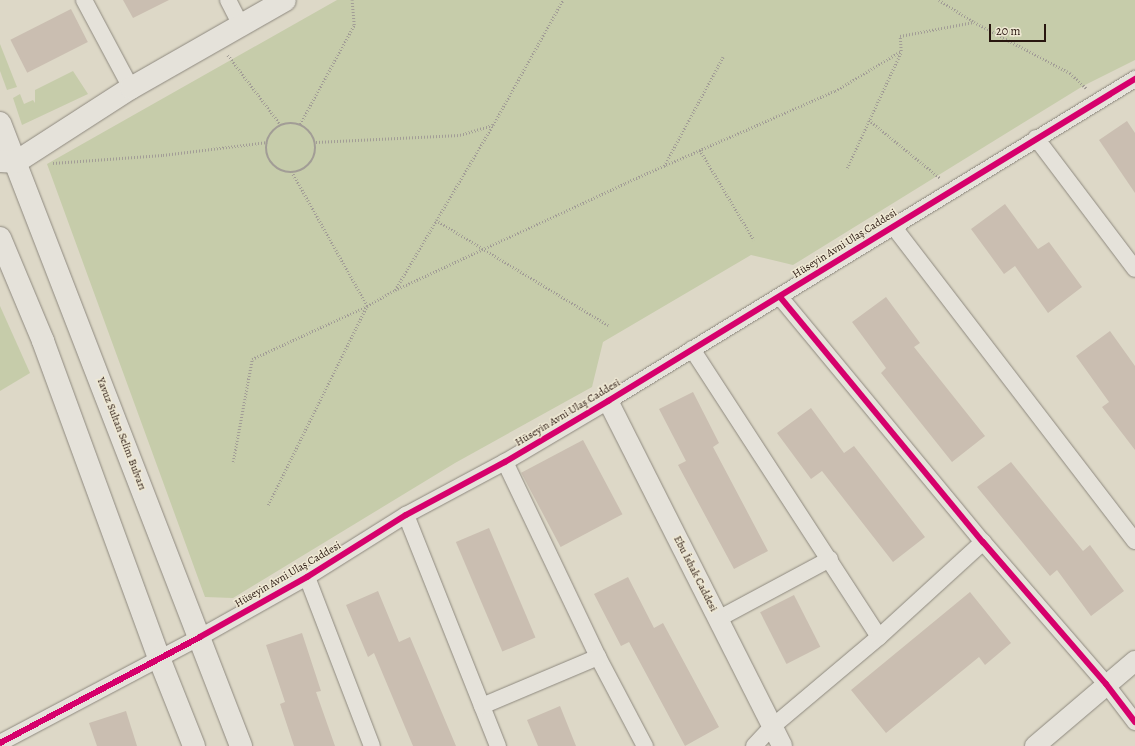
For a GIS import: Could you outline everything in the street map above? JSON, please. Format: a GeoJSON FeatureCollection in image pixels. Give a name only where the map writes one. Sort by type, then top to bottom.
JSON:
{"type":"FeatureCollection","features":[{"type":"Feature","properties":{"kind":"main road"},"geometry":{"type":"LineString","coordinates":[[8,162],[131,88],[285,0]]}},
{"type":"Feature","properties":{"kind":"main road","name":"Yavuz Sultan Selim Bulvarı"},"geometry":{"type":"LineString","coordinates":[[0,123],[8,162],[200,637],[241,746]]}},
{"type":"Feature","properties":{"kind":"main road"},"geometry":{"type":"LineString","coordinates":[[0,238],[43,341],[159,658],[194,746]]}},
{"type":"Feature","properties":{"kind":"street"},"geometry":{"type":"LineString","coordinates":[[84,0],[131,88]]}},
{"type":"Feature","properties":{"kind":"street"},"geometry":{"type":"LineString","coordinates":[[228,0],[241,25]]}},
{"type":"Feature","properties":{"kind":"street","name":"Hüseyin Avni Ulaş Caddesi"},"geometry":{"type":"LineString","coordinates":[[0,743],[200,637],[307,578],[406,515],[505,462],[608,401],[780,297],[1036,138],[1135,79]]}},
{"type":"Feature","properties":{"kind":"street"},"geometry":{"type":"LineString","coordinates":[[1036,138],[1135,269]]}},
{"type":"Feature","properties":{"kind":"street"},"geometry":{"type":"LineString","coordinates":[[893,226],[1135,541]]}},
{"type":"Feature","properties":{"kind":"street"},"geometry":{"type":"LineString","coordinates":[[780,297],[983,542],[1106,684],[1135,722]]}},
{"type":"Feature","properties":{"kind":"street"},"geometry":{"type":"LineString","coordinates":[[692,349],[880,637]]}},
{"type":"Feature","properties":{"kind":"street","name":"Ebu İshak Caddesi"},"geometry":{"type":"LineString","coordinates":[[608,401],[782,746]]}},
{"type":"Feature","properties":{"kind":"street"},"geometry":{"type":"LineString","coordinates":[[505,462],[598,657],[645,746]]}},
{"type":"Feature","properties":{"kind":"street"},"geometry":{"type":"LineString","coordinates":[[406,515],[498,746]]}},
{"type":"Feature","properties":{"kind":"street"},"geometry":{"type":"LineString","coordinates":[[754,746],[772,727],[880,637],[983,542]]}},
{"type":"Feature","properties":{"kind":"street"},"geometry":{"type":"LineString","coordinates":[[718,619],[830,559]]}},
{"type":"Feature","properties":{"kind":"street"},"geometry":{"type":"LineString","coordinates":[[307,578],[372,746]]}},
{"type":"Feature","properties":{"kind":"street"},"geometry":{"type":"LineString","coordinates":[[482,706],[598,657]]}},
{"type":"Feature","properties":{"kind":"street"},"geometry":{"type":"LineString","coordinates":[[1036,746],[1106,684],[1135,661]]}},
{"type":"Feature","properties":{"kind":"path"},"geometry":{"type":"LineString","coordinates":[[300,124],[354,25],[352,0]]}},
{"type":"Feature","properties":{"kind":"path"},"geometry":{"type":"LineString","coordinates":[[395,290],[493,125],[564,0]]}},
{"type":"Feature","properties":{"kind":"path"},"geometry":{"type":"LineString","coordinates":[[939,0],[974,22],[1070,73],[1098,101]]}},
{"type":"Feature","properties":{"kind":"path"},"geometry":{"type":"LineString","coordinates":[[847,168],[901,51],[900,36],[974,22]]}},
{"type":"Feature","properties":{"kind":"path"},"geometry":{"type":"LineString","coordinates":[[216,39],[281,125]]}},
{"type":"Feature","properties":{"kind":"path"},"geometry":{"type":"LineString","coordinates":[[233,462],[252,359],[367,306],[395,290],[663,166],[835,91],[901,51]]}},
{"type":"Feature","properties":{"kind":"path"},"geometry":{"type":"LineString","coordinates":[[663,166],[723,57]]}},
{"type":"Feature","properties":{"kind":"path"},"geometry":{"type":"LineString","coordinates":[[869,120],[953,189]]}},
{"type":"Feature","properties":{"kind":"path"},"geometry":{"type":"LineString","coordinates":[[292,122],[300,124],[313,134],[316,142],[314,158],[310,165],[303,170],[292,172],[280,170],[273,165],[266,150],[267,142],[270,134],[281,125],[292,122]]}},
{"type":"Feature","properties":{"kind":"path"},"geometry":{"type":"LineString","coordinates":[[316,142],[460,136],[493,125]]}},
{"type":"Feature","properties":{"kind":"path"},"geometry":{"type":"LineString","coordinates":[[47,164],[163,155],[267,142]]}},
{"type":"Feature","properties":{"kind":"path"},"geometry":{"type":"LineString","coordinates":[[700,150],[754,240]]}},
{"type":"Feature","properties":{"kind":"path"},"geometry":{"type":"LineString","coordinates":[[292,172],[367,306]]}},
{"type":"Feature","properties":{"kind":"path"},"geometry":{"type":"LineString","coordinates":[[436,220],[608,325]]}},
{"type":"Feature","properties":{"kind":"path"},"geometry":{"type":"LineString","coordinates":[[268,505],[367,306]]}},
{"type":"Feature","properties":{"kind":"green space"},"geometry":{"type":"Polygon","coordinates":[[[337,0],[1135,0],[1135,60],[1083,86],[793,265],[751,255],[603,342],[592,387],[455,463],[233,598],[205,597],[47,164],[337,0]]]}},
{"type":"Feature","properties":{"kind":"green space"},"geometry":{"type":"Polygon","coordinates":[[[0,44],[17,87],[7,90],[0,71],[0,44]]]}},
{"type":"Feature","properties":{"kind":"green space"},"geometry":{"type":"Polygon","coordinates":[[[73,71],[88,94],[22,125],[13,98],[20,94],[24,104],[33,100],[35,103],[35,90],[73,71]]]}},
{"type":"Feature","properties":{"kind":"green space"},"geometry":{"type":"Polygon","coordinates":[[[0,306],[30,373],[0,391],[0,306]]]}},
{"type":"Feature","properties":{"kind":"building"},"geometry":{"type":"Polygon","coordinates":[[[123,0],[169,0],[133,18],[123,0]]]}},
{"type":"Feature","properties":{"kind":"building"},"geometry":{"type":"Polygon","coordinates":[[[71,9],[88,42],[27,73],[10,40],[71,9]]]}},
{"type":"Feature","properties":{"kind":"building"},"geometry":{"type":"Polygon","coordinates":[[[1127,121],[1135,133],[1135,193],[1099,140],[1127,121]]]}},
{"type":"Feature","properties":{"kind":"building"},"geometry":{"type":"Polygon","coordinates":[[[1005,204],[1038,249],[1049,242],[1082,287],[1048,313],[1015,266],[1004,274],[971,229],[1005,204]]]}},
{"type":"Feature","properties":{"kind":"building"},"geometry":{"type":"Polygon","coordinates":[[[886,297],[920,343],[914,347],[985,436],[952,462],[881,373],[886,368],[852,322],[886,297]]]}},
{"type":"Feature","properties":{"kind":"building"},"geometry":{"type":"Polygon","coordinates":[[[1110,331],[1135,366],[1135,450],[1102,407],[1109,402],[1076,356],[1110,331]]]}},
{"type":"Feature","properties":{"kind":"building"},"geometry":{"type":"Polygon","coordinates":[[[693,392],[719,443],[713,447],[768,551],[734,569],[678,465],[686,461],[659,409],[693,392]]]}},
{"type":"Feature","properties":{"kind":"building"},"geometry":{"type":"Polygon","coordinates":[[[811,408],[844,453],[854,446],[925,537],[893,562],[822,471],[811,479],[777,433],[811,408]]]}},
{"type":"Feature","properties":{"kind":"building"},"geometry":{"type":"Polygon","coordinates":[[[583,440],[622,514],[561,547],[521,473],[583,440]]]}},
{"type":"Feature","properties":{"kind":"building"},"geometry":{"type":"Polygon","coordinates":[[[1011,462],[1083,551],[1090,545],[1124,591],[1091,616],[1057,570],[1050,576],[977,487],[1011,462]]]}},
{"type":"Feature","properties":{"kind":"building"},"geometry":{"type":"Polygon","coordinates":[[[489,528],[535,638],[502,652],[456,542],[489,528]]]}},
{"type":"Feature","properties":{"kind":"building"},"geometry":{"type":"Polygon","coordinates":[[[628,577],[654,628],[663,623],[719,727],[685,746],[629,642],[621,646],[594,594],[628,577]]]}},
{"type":"Feature","properties":{"kind":"building"},"geometry":{"type":"Polygon","coordinates":[[[378,591],[399,642],[410,637],[456,746],[413,746],[374,653],[368,657],[346,605],[378,591]]]}},
{"type":"Feature","properties":{"kind":"building"},"geometry":{"type":"Polygon","coordinates":[[[970,592],[1011,643],[985,665],[979,657],[886,733],[851,690],[970,592]]]}},
{"type":"Feature","properties":{"kind":"building"},"geometry":{"type":"Polygon","coordinates":[[[794,595],[820,647],[786,664],[760,612],[794,595]]]}},
{"type":"Feature","properties":{"kind":"building"},"geometry":{"type":"Polygon","coordinates":[[[302,633],[321,691],[316,692],[335,746],[294,746],[280,704],[285,702],[266,645],[302,633]]]}},
{"type":"Feature","properties":{"kind":"building"},"geometry":{"type":"Polygon","coordinates":[[[560,706],[576,746],[538,746],[527,720],[560,706]]]}},
{"type":"Feature","properties":{"kind":"building"},"geometry":{"type":"Polygon","coordinates":[[[126,711],[137,746],[97,746],[89,723],[126,711]]]}},
{"type":"Feature","properties":{"kind":"cycle path"},"geometry":{"type":"LineString","coordinates":[[0,743],[200,637],[307,577],[406,515],[505,462],[608,401],[1135,79]]}},
{"type":"Feature","properties":{"kind":"cycle path"},"geometry":{"type":"LineString","coordinates":[[780,297],[983,542],[1106,684],[1135,722]]}}]}
